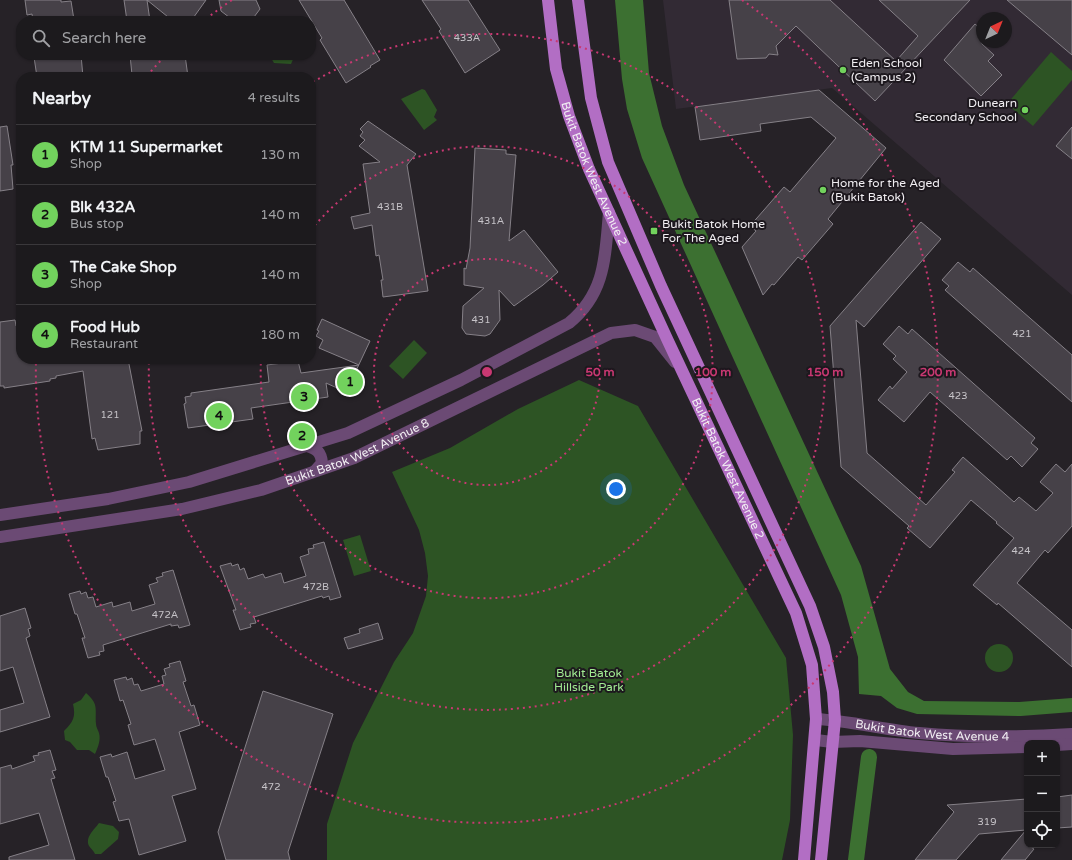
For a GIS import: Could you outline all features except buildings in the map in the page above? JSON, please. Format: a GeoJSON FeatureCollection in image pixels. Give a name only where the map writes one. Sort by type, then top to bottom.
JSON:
{"type":"FeatureCollection","features":[{"type":"Feature","properties":{"kind":"main road","name":"Bukit Batok West Avenue 2"},"geometry":{"type":"LineString","coordinates":[[548,0],[556,69],[569,116],[589,168],[682,371],[796,613],[812,665],[816,740],[804,860]]}},
{"type":"Feature","properties":{"kind":"main road","name":"Bukit Batok West Avenue 2"},"geometry":{"type":"LineString","coordinates":[[578,0],[591,98],[608,162],[655,272],[810,606],[824,647],[834,692],[835,720],[821,860]]}},
{"type":"Feature","properties":{"kind":"street","name":"Bukit Batok West Avenue 8"},"geometry":{"type":"LineString","coordinates":[[0,515],[108,498],[189,482],[348,433],[460,380],[569,323],[582,312],[590,302],[602,272],[609,212]]}},
{"type":"Feature","properties":{"kind":"street","name":"Bukit Batok West Avenue 8"},"geometry":{"type":"LineString","coordinates":[[0,537],[182,509],[261,490],[354,458],[611,333],[635,330],[655,337],[682,371]]}},
{"type":"Feature","properties":{"kind":"street"},"geometry":{"type":"LineString","coordinates":[[307,446],[316,449],[321,455],[322,463],[315,471]]}},
{"type":"Feature","properties":{"kind":"street","name":"Bukit Batok West Avenue 4"},"geometry":{"type":"LineString","coordinates":[[816,720],[835,720],[883,729],[960,736],[1003,738],[1072,734]]}},
{"type":"Feature","properties":{"kind":"street","name":"Bukit Batok West Avenue 4"},"geometry":{"type":"LineString","coordinates":[[816,740],[832,742],[860,741],[953,749],[1024,747]]}},
{"type":"Feature","properties":{"kind":"street"},"geometry":{"type":"LineString","coordinates":[[1060,745],[1072,744]]}},
{"type":"Feature","properties":{"kind":"shaded area"},"geometry":{"type":"Polygon","coordinates":[[[615,0],[643,0],[649,73],[662,126],[684,185],[861,566],[890,669],[908,692],[924,701],[1019,702],[1072,698],[1072,712],[1021,716],[917,714],[897,708],[881,696],[859,694],[858,657],[841,595],[642,158],[627,109],[622,79],[615,0]]]}},
{"type":"Feature","properties":{"kind":"shaded area","name":"Eden School (Campus 2)"},"geometry":{"type":"Polygon","coordinates":[[[663,0],[1072,0],[1072,295],[832,88],[676,109],[663,0]]]}},
{"type":"Feature","properties":{"kind":"green space"},"geometry":{"type":"Polygon","coordinates":[[[1051,52],[1072,71],[1072,80],[1033,126],[1007,104],[1051,52]]]}},
{"type":"Feature","properties":{"kind":"green space"},"geometry":{"type":"Polygon","coordinates":[[[272,60],[293,60],[291,64],[274,63],[272,60]]]}},
{"type":"Feature","properties":{"kind":"green space"},"geometry":{"type":"Polygon","coordinates":[[[422,89],[425,90],[437,110],[434,117],[437,120],[424,130],[401,99],[422,89]]]}},
{"type":"Feature","properties":{"kind":"green space"},"geometry":{"type":"Polygon","coordinates":[[[414,340],[427,353],[403,379],[389,366],[414,340]]]}},
{"type":"Feature","properties":{"kind":"green space","name":"Bukit Batok Hillside Park"},"geometry":{"type":"Polygon","coordinates":[[[579,380],[638,406],[786,658],[793,735],[790,820],[782,860],[327,860],[327,824],[353,743],[394,662],[413,633],[426,596],[428,576],[425,553],[419,530],[392,472],[450,448],[518,409],[579,380]]]}},
{"type":"Feature","properties":{"kind":"green space"},"geometry":{"type":"Polygon","coordinates":[[[360,535],[371,571],[354,576],[343,540],[360,535]]]}},
{"type":"Feature","properties":{"kind":"green space"},"geometry":{"type":"Polygon","coordinates":[[[999,644],[1009,648],[1013,658],[1009,668],[999,672],[989,668],[985,658],[989,648],[999,644]]]}},
{"type":"Feature","properties":{"kind":"green space"},"geometry":{"type":"Polygon","coordinates":[[[86,693],[93,700],[96,707],[96,725],[100,738],[95,754],[89,750],[77,750],[70,742],[65,740],[64,731],[72,722],[74,716],[73,704],[81,700],[86,693]]]}},
{"type":"Feature","properties":{"kind":"green space"},"geometry":{"type":"Polygon","coordinates":[[[99,823],[113,826],[119,832],[118,839],[101,854],[95,854],[89,846],[88,840],[99,823]]]}},
{"type":"Feature","properties":{"kind":"waterway"},"geometry":{"type":"LineString","coordinates":[[856,860],[869,757]]}},
{"type":"Feature","properties":{"kind":"place","name":"Eden School (Campus 2)"},"geometry":{"type":"Point","coordinates":[843,70]}},
{"type":"Feature","properties":{"kind":"place","name":"Dunearn Secondary School"},"geometry":{"type":"Point","coordinates":[1025,110]}},
{"type":"Feature","properties":{"kind":"place","name":"Home for the Aged (Bukit Batok)"},"geometry":{"type":"Point","coordinates":[823,190]}},
{"type":"Feature","properties":{"kind":"place","name":"Bukit Batok Home For The Aged"},"geometry":{"type":"Point","coordinates":[654,231]}},
{"type":"Feature","properties":{"kind":"place","name":"KTM 11 Supermarket"},"geometry":{"type":"Point","coordinates":[350,382]}},
{"type":"Feature","properties":{"kind":"place","name":"The Cake Shop"},"geometry":{"type":"Point","coordinates":[304,397]}},
{"type":"Feature","properties":{"kind":"place","name":"Food Hub"},"geometry":{"type":"Point","coordinates":[219,416]}},
{"type":"Feature","properties":{"kind":"place","name":"Blk 432A"},"geometry":{"type":"Point","coordinates":[302,436]}}]}
